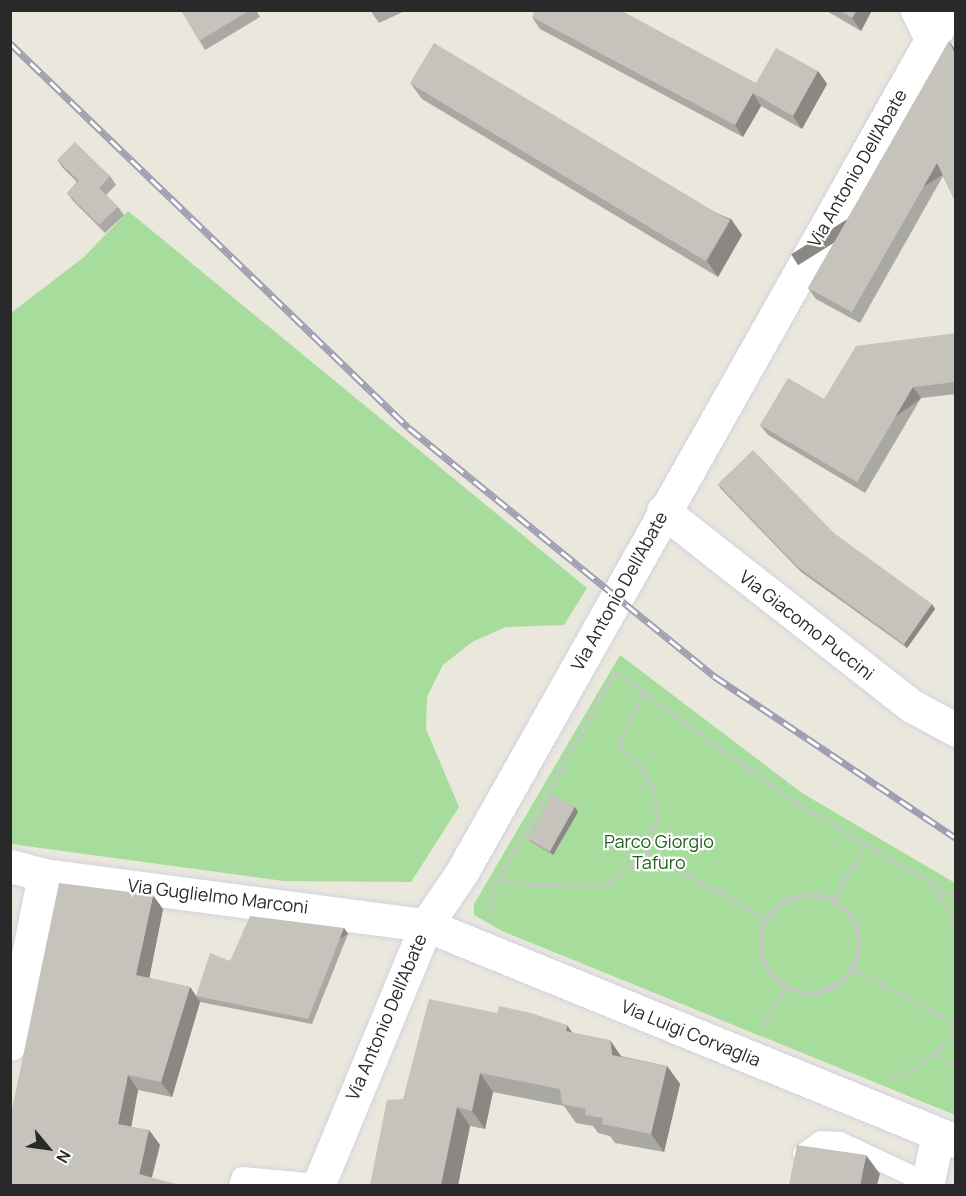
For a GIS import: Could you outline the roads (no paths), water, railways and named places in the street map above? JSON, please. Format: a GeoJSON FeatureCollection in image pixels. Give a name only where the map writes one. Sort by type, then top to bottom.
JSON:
{"type":"FeatureCollection","features":[{"type":"Feature","properties":{"kind":"street","name":"Via Antonio Dell'Abate"},"geometry":{"type":"LineString","coordinates":[[318,1185],[426,925],[462,872],[663,511],[924,25],[948,10]]}},
{"type":"Feature","properties":{"kind":"street","name":"Via Giacomo Puccini"},"geometry":{"type":"LineString","coordinates":[[663,511],[912,706],[956,730]]}},
{"type":"Feature","properties":{"kind":"street","name":"Via Guglielmo Marconi"},"geometry":{"type":"LineString","coordinates":[[10,866],[44,875],[426,925]]}},
{"type":"Feature","properties":{"kind":"street"},"geometry":{"type":"LineString","coordinates":[[10,1044],[44,875]]}},
{"type":"Feature","properties":{"kind":"street","name":"Via Luigi Corvaglia"},"geometry":{"type":"LineString","coordinates":[[426,925],[946,1138]]}},
{"type":"Feature","properties":{"kind":"street"},"geometry":{"type":"LineString","coordinates":[[927,1184],[946,1138]]}},
{"type":"Feature","properties":{"kind":"lane"},"geometry":{"type":"LineString","coordinates":[[803,1154],[821,1141],[840,1142],[927,1184]]}},
{"type":"Feature","properties":{"kind":"lane"},"geometry":{"type":"LineString","coordinates":[[240,1185],[242,1177],[318,1185]]}},
{"type":"Feature","properties":{"kind":"railway"},"geometry":{"type":"LineString","coordinates":[[10,43],[409,428],[714,676],[956,838]]}},
{"type":"Feature","properties":{"kind":"park label","name":"Parco Giorgio Tafuro"},"geometry":{"type":"Point","coordinates":[659,852]}}]}
